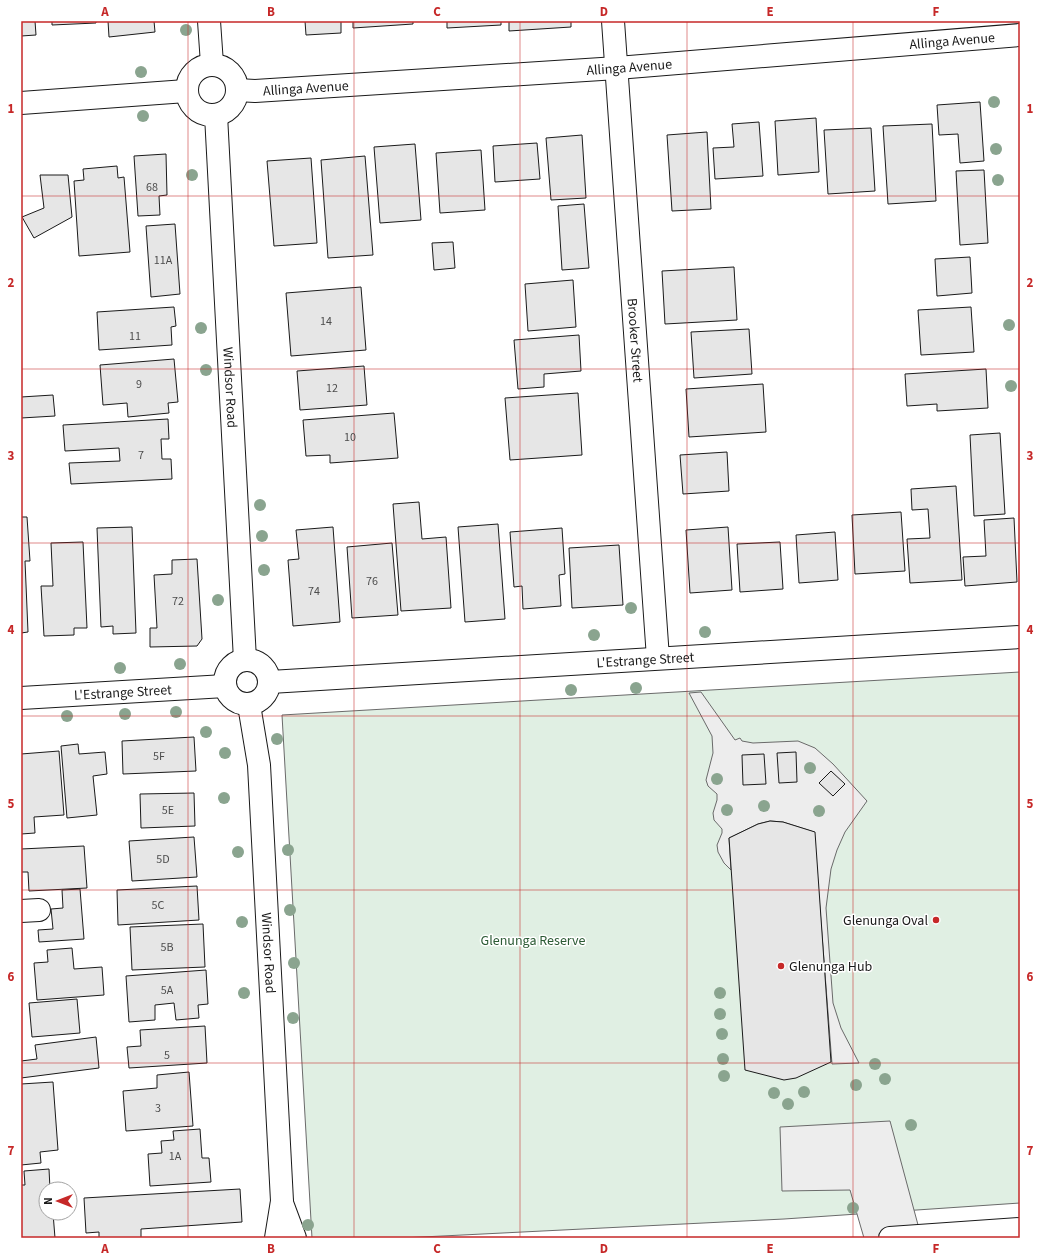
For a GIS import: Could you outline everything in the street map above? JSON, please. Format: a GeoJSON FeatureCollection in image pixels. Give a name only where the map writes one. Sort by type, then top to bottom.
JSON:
{"type":"FeatureCollection","features":[{"type":"Feature","properties":{"kind":"street"},"geometry":{"type":"LineString","coordinates":[[209,21],[212,64]]}},
{"type":"Feature","properties":{"kind":"street","name":"Brooker Street"},"geometry":{"type":"LineString","coordinates":[[613,21],[658,658]]}},
{"type":"Feature","properties":{"kind":"street","name":"Allinga Avenue"},"geometry":{"type":"LineString","coordinates":[[237,90],[255,91],[617,68],[1020,35]]}},
{"type":"Feature","properties":{"kind":"street"},"geometry":{"type":"LineString","coordinates":[[212,64],[227,69],[236,82],[237,90],[236,99],[231,107],[216,115],[207,115],[192,107],[186,91],[187,82],[194,72],[204,66],[212,64]]}},
{"type":"Feature","properties":{"kind":"street"},"geometry":{"type":"LineString","coordinates":[[21,103],[186,91]]}},
{"type":"Feature","properties":{"kind":"street","name":"Windsor Road"},"geometry":{"type":"LineString","coordinates":[[216,115],[246,660]]}},
{"type":"Feature","properties":{"kind":"street","name":"L'Estrange Street"},"geometry":{"type":"LineString","coordinates":[[270,682],[1020,637]]}},
{"type":"Feature","properties":{"kind":"street"},"geometry":{"type":"LineString","coordinates":[[246,660],[253,660],[265,669],[270,682],[269,689],[261,700],[255,704],[249,705],[236,702],[227,692],[225,686],[225,678],[232,666],[238,662],[246,660]]}},
{"type":"Feature","properties":{"kind":"street","name":"L'Estrange Street"},"geometry":{"type":"LineString","coordinates":[[21,698],[225,686]]}},
{"type":"Feature","properties":{"kind":"street","name":"Windsor Road"},"geometry":{"type":"LineString","coordinates":[[249,705],[259,765],[282,1202],[276,1238]]}},
{"type":"Feature","properties":{"kind":"street","name":"Windsor Road"},"geometry":{"type":"LineString","coordinates":[[282,1202],[295,1238]]}},
{"type":"Feature","properties":{"kind":"street"},"geometry":{"type":"LineString","coordinates":[[890,1238],[1020,1229]]}},
{"type":"Feature","properties":{"kind":"green space","name":"Glenunga Reserve"},"geometry":{"type":"Polygon","coordinates":[[[1020,672],[1020,1203],[784,1219],[402,1238],[312,1238],[282,715],[1020,672]]]}},
{"type":"Feature","properties":{"kind":"shaded area"},"geometry":{"type":"Polygon","coordinates":[[[701,692],[735,740],[740,738],[742,741],[753,743],[798,741],[815,748],[833,764],[867,801],[845,832],[837,850],[831,869],[826,908],[833,1003],[841,1028],[859,1063],[832,1064],[814,832],[783,822],[770,821],[758,824],[729,838],[731,870],[724,863],[718,852],[717,845],[722,829],[714,820],[713,813],[717,800],[717,794],[708,786],[706,780],[713,753],[712,736],[689,693],[701,692]]]}},
{"type":"Feature","properties":{"kind":"shaded area"},"geometry":{"type":"Polygon","coordinates":[[[890,1121],[921,1236],[864,1238],[850,1190],[782,1191],[780,1127],[890,1121]]]}},
{"type":"Feature","properties":{"kind":"building"},"geometry":{"type":"Polygon","coordinates":[[[21,21],[35,21],[36,35],[21,36],[21,21]]]}},
{"type":"Feature","properties":{"kind":"building"},"geometry":{"type":"Polygon","coordinates":[[[52,21],[96,21],[96,23],[52,25],[52,21]]]}},
{"type":"Feature","properties":{"kind":"building"},"geometry":{"type":"Polygon","coordinates":[[[108,21],[154,21],[155,32],[109,37],[108,21]]]}},
{"type":"Feature","properties":{"kind":"building"},"geometry":{"type":"Polygon","coordinates":[[[305,21],[341,21],[341,33],[306,35],[305,21]]]}},
{"type":"Feature","properties":{"kind":"building"},"geometry":{"type":"Polygon","coordinates":[[[353,21],[413,21],[413,24],[353,28],[353,21]]]}},
{"type":"Feature","properties":{"kind":"building"},"geometry":{"type":"Polygon","coordinates":[[[447,21],[501,21],[501,25],[447,28],[447,21]]]}},
{"type":"Feature","properties":{"kind":"building"},"geometry":{"type":"Polygon","coordinates":[[[509,21],[571,21],[571,27],[509,31],[509,21]]]}},
{"type":"Feature","properties":{"kind":"building"},"geometry":{"type":"Polygon","coordinates":[[[980,102],[984,161],[960,163],[958,134],[939,135],[937,105],[980,102]]]}},
{"type":"Feature","properties":{"kind":"building"},"geometry":{"type":"Polygon","coordinates":[[[816,118],[819,172],[778,175],[775,121],[816,118]]]}},
{"type":"Feature","properties":{"kind":"building"},"geometry":{"type":"Polygon","coordinates":[[[759,122],[763,176],[715,179],[713,148],[734,147],[732,124],[759,122]]]}},
{"type":"Feature","properties":{"kind":"building"},"geometry":{"type":"Polygon","coordinates":[[[932,124],[936,201],[888,204],[883,126],[932,124]]]}},
{"type":"Feature","properties":{"kind":"building"},"geometry":{"type":"Polygon","coordinates":[[[871,128],[875,191],[828,194],[824,130],[871,128]]]}},
{"type":"Feature","properties":{"kind":"building"},"geometry":{"type":"Polygon","coordinates":[[[707,132],[711,209],[672,211],[667,135],[707,132]]]}},
{"type":"Feature","properties":{"kind":"building"},"geometry":{"type":"Polygon","coordinates":[[[582,135],[586,198],[551,200],[546,138],[582,135]]]}},
{"type":"Feature","properties":{"kind":"building"},"geometry":{"type":"Polygon","coordinates":[[[537,143],[540,179],[495,182],[493,146],[537,143]]]}},
{"type":"Feature","properties":{"kind":"building"},"geometry":{"type":"Polygon","coordinates":[[[415,144],[421,220],[380,223],[374,147],[415,144]]]}},
{"type":"Feature","properties":{"kind":"building"},"geometry":{"type":"Polygon","coordinates":[[[481,150],[485,210],[440,213],[436,153],[481,150]]]}},
{"type":"Feature","properties":{"kind":"building"},"geometry":{"type":"Polygon","coordinates":[[[166,154],[167,195],[159,196],[160,215],[138,216],[134,156],[166,154]]]}},
{"type":"Feature","properties":{"kind":"building"},"geometry":{"type":"Polygon","coordinates":[[[365,156],[373,255],[328,258],[321,160],[365,156]]]}},
{"type":"Feature","properties":{"kind":"building"},"geometry":{"type":"Polygon","coordinates":[[[311,158],[317,243],[274,246],[267,161],[311,158]]]}},
{"type":"Feature","properties":{"kind":"building"},"geometry":{"type":"Polygon","coordinates":[[[117,166],[118,178],[124,177],[130,252],[79,256],[74,181],[84,180],[83,169],[117,166]]]}},
{"type":"Feature","properties":{"kind":"building"},"geometry":{"type":"Polygon","coordinates":[[[984,170],[988,243],[960,245],[956,171],[984,170]]]}},
{"type":"Feature","properties":{"kind":"building"},"geometry":{"type":"Polygon","coordinates":[[[40,175],[68,175],[72,217],[34,238],[22,217],[44,208],[40,175]]]}},
{"type":"Feature","properties":{"kind":"building"},"geometry":{"type":"Polygon","coordinates":[[[584,204],[589,268],[562,270],[558,206],[584,204]]]}},
{"type":"Feature","properties":{"kind":"building"},"geometry":{"type":"Polygon","coordinates":[[[175,224],[180,294],[151,297],[146,226],[175,224]]]}},
{"type":"Feature","properties":{"kind":"building"},"geometry":{"type":"Polygon","coordinates":[[[453,242],[455,268],[434,270],[432,243],[453,242]]]}},
{"type":"Feature","properties":{"kind":"building"},"geometry":{"type":"Polygon","coordinates":[[[970,257],[972,293],[937,296],[935,259],[970,257]]]}},
{"type":"Feature","properties":{"kind":"building"},"geometry":{"type":"Polygon","coordinates":[[[734,267],[737,320],[665,324],[662,271],[734,267]]]}},
{"type":"Feature","properties":{"kind":"building"},"geometry":{"type":"Polygon","coordinates":[[[573,280],[576,327],[528,331],[525,284],[573,280]]]}},
{"type":"Feature","properties":{"kind":"building"},"geometry":{"type":"Polygon","coordinates":[[[361,287],[366,350],[291,356],[286,293],[361,287]]]}},
{"type":"Feature","properties":{"kind":"building"},"geometry":{"type":"Polygon","coordinates":[[[174,307],[176,326],[171,327],[172,345],[99,350],[97,312],[174,307]]]}},
{"type":"Feature","properties":{"kind":"building"},"geometry":{"type":"Polygon","coordinates":[[[971,307],[974,352],[921,355],[918,310],[971,307]]]}},
{"type":"Feature","properties":{"kind":"building"},"geometry":{"type":"Polygon","coordinates":[[[749,329],[752,374],[694,378],[691,332],[749,329]]]}},
{"type":"Feature","properties":{"kind":"building"},"geometry":{"type":"Polygon","coordinates":[[[579,335],[581,371],[544,374],[544,387],[518,389],[514,340],[579,335]]]}},
{"type":"Feature","properties":{"kind":"building"},"geometry":{"type":"Polygon","coordinates":[[[174,359],[178,402],[168,403],[169,413],[128,417],[127,403],[103,405],[100,365],[174,359]]]}},
{"type":"Feature","properties":{"kind":"building"},"geometry":{"type":"Polygon","coordinates":[[[364,366],[367,405],[300,410],[297,371],[364,366]]]}},
{"type":"Feature","properties":{"kind":"building"},"geometry":{"type":"Polygon","coordinates":[[[986,369],[988,408],[937,411],[937,404],[907,406],[905,374],[986,369]]]}},
{"type":"Feature","properties":{"kind":"building"},"geometry":{"type":"Polygon","coordinates":[[[763,384],[766,432],[689,437],[686,389],[763,384]]]}},
{"type":"Feature","properties":{"kind":"building"},"geometry":{"type":"Polygon","coordinates":[[[578,393],[582,455],[510,460],[505,398],[578,393]]]}},
{"type":"Feature","properties":{"kind":"building"},"geometry":{"type":"Polygon","coordinates":[[[53,395],[55,416],[21,418],[21,397],[53,395]]]}},
{"type":"Feature","properties":{"kind":"building"},"geometry":{"type":"Polygon","coordinates":[[[394,413],[398,458],[330,463],[330,455],[306,456],[303,420],[394,413]]]}},
{"type":"Feature","properties":{"kind":"building"},"geometry":{"type":"Polygon","coordinates":[[[168,419],[169,439],[161,439],[162,459],[171,459],[172,479],[71,484],[69,463],[120,461],[119,448],[65,451],[63,425],[168,419]]]}},
{"type":"Feature","properties":{"kind":"building"},"geometry":{"type":"Polygon","coordinates":[[[1000,433],[1005,514],[974,516],[970,435],[1000,433]]]}},
{"type":"Feature","properties":{"kind":"building"},"geometry":{"type":"Polygon","coordinates":[[[727,452],[729,491],[683,494],[680,455],[727,452]]]}},
{"type":"Feature","properties":{"kind":"building"},"geometry":{"type":"Polygon","coordinates":[[[956,486],[962,580],[910,583],[907,539],[930,538],[928,509],[912,510],[911,489],[956,486]]]}},
{"type":"Feature","properties":{"kind":"building"},"geometry":{"type":"Polygon","coordinates":[[[419,502],[422,539],[446,537],[451,608],[401,611],[393,504],[419,502]]]}},
{"type":"Feature","properties":{"kind":"building"},"geometry":{"type":"Polygon","coordinates":[[[901,512],[905,571],[855,574],[852,515],[901,512]]]}},
{"type":"Feature","properties":{"kind":"building"},"geometry":{"type":"Polygon","coordinates":[[[21,517],[27,517],[30,561],[25,561],[28,632],[21,633],[21,517]]]}},
{"type":"Feature","properties":{"kind":"building"},"geometry":{"type":"Polygon","coordinates":[[[1014,518],[1017,582],[965,586],[963,557],[986,556],[984,520],[1014,518]]]}},
{"type":"Feature","properties":{"kind":"building"},"geometry":{"type":"Polygon","coordinates":[[[498,524],[505,619],[465,622],[458,527],[498,524]]]}},
{"type":"Feature","properties":{"kind":"building"},"geometry":{"type":"Polygon","coordinates":[[[132,527],[136,633],[113,634],[113,626],[101,627],[97,528],[132,527]]]}},
{"type":"Feature","properties":{"kind":"building"},"geometry":{"type":"Polygon","coordinates":[[[333,527],[340,622],[293,626],[288,560],[299,559],[296,530],[333,527]]]}},
{"type":"Feature","properties":{"kind":"building"},"geometry":{"type":"Polygon","coordinates":[[[728,527],[732,590],[690,593],[686,530],[728,527]]]}},
{"type":"Feature","properties":{"kind":"building"},"geometry":{"type":"Polygon","coordinates":[[[562,528],[565,574],[559,575],[561,606],[523,609],[522,586],[514,587],[510,532],[562,528]]]}},
{"type":"Feature","properties":{"kind":"building"},"geometry":{"type":"Polygon","coordinates":[[[835,532],[838,580],[799,583],[796,535],[835,532]]]}},
{"type":"Feature","properties":{"kind":"building"},"geometry":{"type":"Polygon","coordinates":[[[83,542],[87,628],[74,628],[74,635],[44,636],[41,586],[53,586],[51,543],[83,542]]]}},
{"type":"Feature","properties":{"kind":"building"},"geometry":{"type":"Polygon","coordinates":[[[780,542],[783,589],[740,592],[737,544],[780,542]]]}},
{"type":"Feature","properties":{"kind":"building"},"geometry":{"type":"Polygon","coordinates":[[[392,543],[398,615],[352,618],[347,547],[392,543]]]}},
{"type":"Feature","properties":{"kind":"building"},"geometry":{"type":"Polygon","coordinates":[[[619,545],[623,605],[572,608],[569,548],[619,545]]]}},
{"type":"Feature","properties":{"kind":"building"},"geometry":{"type":"Polygon","coordinates":[[[197,559],[202,639],[197,646],[150,647],[150,628],[157,628],[154,575],[172,574],[172,560],[197,559]]]}},
{"type":"Feature","properties":{"kind":"building"},"geometry":{"type":"Polygon","coordinates":[[[194,737],[196,771],[123,774],[122,741],[194,737]]]}},
{"type":"Feature","properties":{"kind":"building"},"geometry":{"type":"Polygon","coordinates":[[[78,744],[79,754],[105,752],[107,774],[93,776],[97,815],[67,818],[61,746],[78,744]]]}},
{"type":"Feature","properties":{"kind":"building"},"geometry":{"type":"Polygon","coordinates":[[[59,751],[64,815],[34,817],[35,833],[21,834],[21,754],[59,751]]]}},
{"type":"Feature","properties":{"kind":"building"},"geometry":{"type":"Polygon","coordinates":[[[796,752],[797,782],[779,783],[777,753],[796,752]]]}},
{"type":"Feature","properties":{"kind":"building"},"geometry":{"type":"Polygon","coordinates":[[[764,754],[766,784],[743,785],[742,755],[764,754]]]}},
{"type":"Feature","properties":{"kind":"building"},"geometry":{"type":"Polygon","coordinates":[[[831,771],[845,784],[833,796],[819,783],[831,771]]]}},
{"type":"Feature","properties":{"kind":"building"},"geometry":{"type":"Polygon","coordinates":[[[194,793],[195,826],[141,828],[140,794],[194,793]]]}},
{"type":"Feature","properties":{"kind":"building","name":"Glenunga Hub"},"geometry":{"type":"Polygon","coordinates":[[[770,821],[783,822],[815,832],[831,1062],[796,1078],[784,1080],[745,1070],[729,838],[758,824],[770,821]]]}},
{"type":"Feature","properties":{"kind":"building"},"geometry":{"type":"Polygon","coordinates":[[[194,837],[197,877],[132,881],[129,841],[194,837]]]}},
{"type":"Feature","properties":{"kind":"building"},"geometry":{"type":"Polygon","coordinates":[[[84,846],[87,888],[29,891],[28,872],[21,872],[21,849],[84,846]]]}},
{"type":"Feature","properties":{"kind":"building"},"geometry":{"type":"Polygon","coordinates":[[[197,886],[199,920],[118,925],[117,890],[197,886]]]}},
{"type":"Feature","properties":{"kind":"building"},"geometry":{"type":"Polygon","coordinates":[[[80,889],[84,939],[39,942],[38,930],[53,929],[51,909],[63,908],[62,890],[80,889]]]}},
{"type":"Feature","properties":{"kind":"building"},"geometry":{"type":"Polygon","coordinates":[[[203,924],[205,967],[132,970],[130,927],[203,924]]]}},
{"type":"Feature","properties":{"kind":"building"},"geometry":{"type":"Polygon","coordinates":[[[72,948],[74,969],[102,967],[104,995],[37,1000],[34,963],[48,962],[47,950],[72,948]]]}},
{"type":"Feature","properties":{"kind":"building"},"geometry":{"type":"Polygon","coordinates":[[[206,970],[208,1004],[198,1005],[199,1018],[176,1020],[174,1003],[155,1005],[155,1020],[129,1022],[126,976],[206,970]]]}},
{"type":"Feature","properties":{"kind":"building"},"geometry":{"type":"Polygon","coordinates":[[[77,999],[80,1033],[32,1037],[29,1003],[77,999]]]}},
{"type":"Feature","properties":{"kind":"building"},"geometry":{"type":"Polygon","coordinates":[[[205,1026],[207,1063],[129,1068],[127,1047],[141,1046],[140,1030],[205,1026]]]}},
{"type":"Feature","properties":{"kind":"building"},"geometry":{"type":"Polygon","coordinates":[[[96,1037],[99,1068],[21,1078],[21,1061],[37,1059],[35,1045],[96,1037]]]}},
{"type":"Feature","properties":{"kind":"building"},"geometry":{"type":"Polygon","coordinates":[[[189,1072],[193,1126],[126,1131],[123,1091],[157,1088],[157,1075],[189,1072]]]}},
{"type":"Feature","properties":{"kind":"building"},"geometry":{"type":"Polygon","coordinates":[[[53,1082],[58,1150],[40,1152],[41,1163],[21,1165],[21,1084],[53,1082]]]}},
{"type":"Feature","properties":{"kind":"building"},"geometry":{"type":"Polygon","coordinates":[[[200,1129],[202,1158],[209,1158],[211,1182],[150,1186],[148,1154],[162,1153],[161,1141],[174,1140],[173,1131],[200,1129]]]}},
{"type":"Feature","properties":{"kind":"building"},"geometry":{"type":"Polygon","coordinates":[[[49,1169],[50,1181],[38,1181],[38,1221],[54,1221],[55,1238],[21,1238],[21,1185],[25,1185],[24,1171],[49,1169]]]}},
{"type":"Feature","properties":{"kind":"building"},"geometry":{"type":"Polygon","coordinates":[[[240,1189],[242,1222],[141,1229],[141,1238],[99,1238],[99,1232],[86,1233],[84,1198],[240,1189]]]}},
{"type":"Feature","properties":{"kind":"place","name":"Glenunga Oval"},"geometry":{"type":"Point","coordinates":[936,920]}},
{"type":"Feature","properties":{"kind":"place","name":"Glenunga Hub"},"geometry":{"type":"Point","coordinates":[781,966]}}]}
